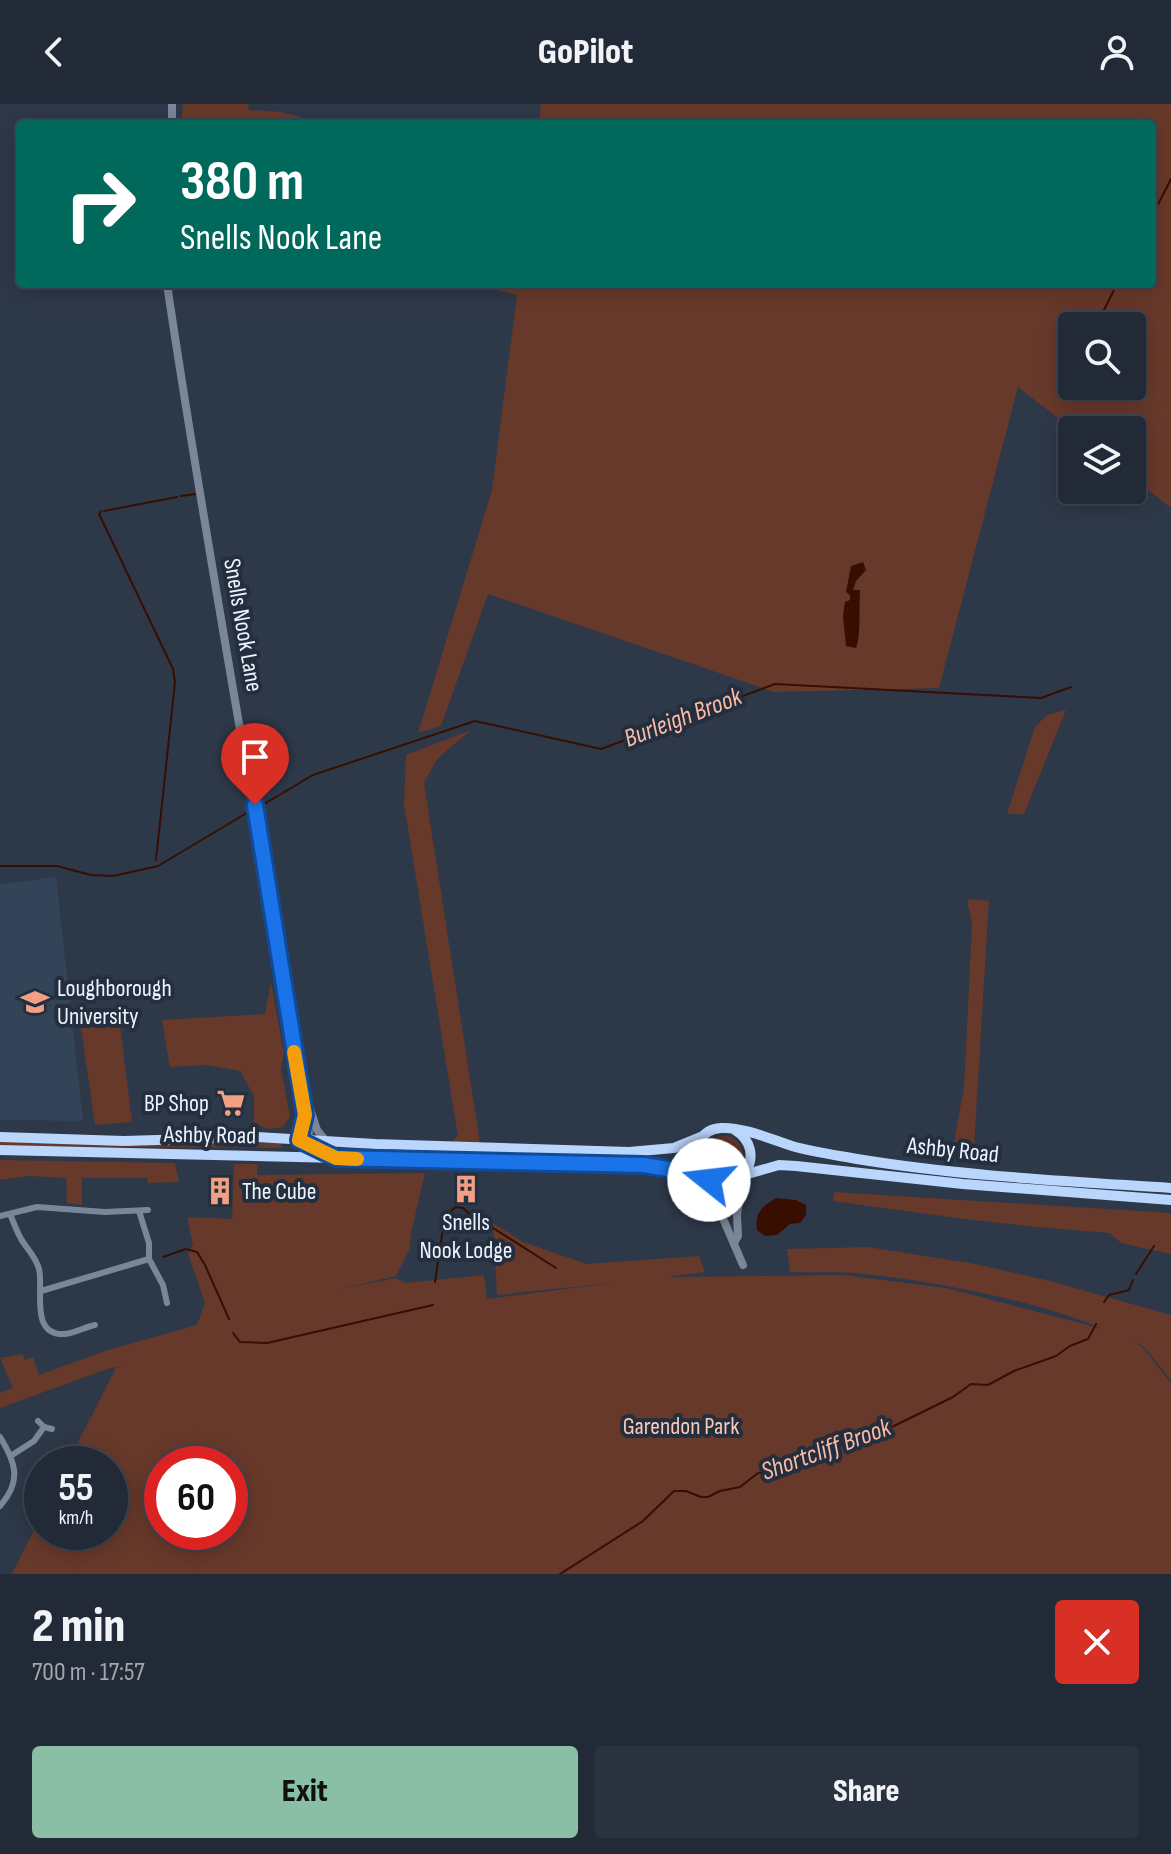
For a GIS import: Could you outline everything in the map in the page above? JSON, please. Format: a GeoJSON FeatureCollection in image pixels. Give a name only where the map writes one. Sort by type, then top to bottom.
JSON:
{"type":"FeatureCollection","features":[{"type":"Feature","properties":{"kind":"main road"},"geometry":{"type":"LineString","coordinates":[[718,1128],[741,1134],[750,1147],[751,1162],[743,1175],[734,1182],[723,1184],[706,1178],[698,1169],[695,1158],[701,1137],[718,1128]]}},
{"type":"Feature","properties":{"kind":"main road","name":"Ashby Road"},"geometry":{"type":"LineString","coordinates":[[735,1130],[818,1152],[860,1159],[1034,1178],[1171,1188]]}},
{"type":"Feature","properties":{"kind":"main road","name":"Ashby Road"},"geometry":{"type":"LineString","coordinates":[[0,1137],[124,1141],[212,1137],[641,1152],[674,1148],[701,1137]]}},
{"type":"Feature","properties":{"kind":"main road","name":"Ashby Road"},"geometry":{"type":"LineString","coordinates":[[0,1150],[644,1165],[706,1178]]}},
{"type":"Feature","properties":{"kind":"main road","name":"Ashby Road"},"geometry":{"type":"LineString","coordinates":[[743,1175],[779,1165],[963,1184],[1171,1200]]}},
{"type":"Feature","properties":{"kind":"street","name":"Snells Nook Lane"},"geometry":{"type":"LineString","coordinates":[[168,288],[305,1115],[305,1142],[301,1157]]}},
{"type":"Feature","properties":{"kind":"street"},"geometry":{"type":"LineString","coordinates":[[300,1084],[307,1096],[317,1130],[327,1142]]}},
{"type":"Feature","properties":{"kind":"street"},"geometry":{"type":"LineString","coordinates":[[305,1142],[336,1158]]}},
{"type":"Feature","properties":{"kind":"street"},"geometry":{"type":"LineString","coordinates":[[734,1243],[738,1236],[737,1215],[743,1175]]}},
{"type":"Feature","properties":{"kind":"street"},"geometry":{"type":"LineString","coordinates":[[706,1178],[743,1265]]}},
{"type":"Feature","properties":{"kind":"street"},"geometry":{"type":"LineString","coordinates":[[0,1216],[37,1207],[105,1212],[148,1210]]}},
{"type":"Feature","properties":{"kind":"street"},"geometry":{"type":"LineString","coordinates":[[139,1211],[149,1243],[149,1259],[164,1299]]}},
{"type":"Feature","properties":{"kind":"street"},"geometry":{"type":"LineString","coordinates":[[10,1214],[22,1241],[37,1261],[40,1317],[50,1331],[67,1334],[89,1325]]}},
{"type":"Feature","properties":{"kind":"street"},"geometry":{"type":"LineString","coordinates":[[41,1291],[149,1259]]}},
{"type":"Feature","properties":{"kind":"street"},"geometry":{"type":"LineString","coordinates":[[12,1455],[34,1441],[45,1426]]}},
{"type":"Feature","properties":{"kind":"street"},"geometry":{"type":"LineString","coordinates":[[0,1437],[12,1455],[15,1478],[0,1506]]}},
{"type":"Feature","properties":{"kind":"shaded area"},"geometry":{"type":"Polygon","coordinates":[[[863,562],[866,570],[853,590],[860,590],[856,648],[846,646],[843,616],[845,602],[850,600],[846,592],[851,566],[863,562]]]}},
{"type":"Feature","properties":{"kind":"shaded area","name":"Loughborough University"},"geometry":{"type":"Polygon","coordinates":[[[56,877],[83,1121],[0,1120],[0,884],[56,877]]]}},
{"type":"Feature","properties":{"kind":"shaded area"},"geometry":{"type":"Polygon","coordinates":[[[776,1198],[796,1200],[806,1205],[806,1215],[800,1223],[790,1224],[777,1235],[765,1236],[757,1230],[758,1215],[776,1198]]]}},
{"type":"Feature","properties":{"kind":"green space"},"geometry":{"type":"Polygon","coordinates":[[[183,104],[249,104],[248,110],[272,111],[305,120],[181,120],[183,104]]]}},
{"type":"Feature","properties":{"kind":"green space"},"geometry":{"type":"Polygon","coordinates":[[[541,104],[1171,104],[1171,508],[1146,488],[1146,416],[1058,418],[1018,387],[939,688],[774,692],[488,594],[441,726],[418,733],[492,490],[517,295],[490,288],[1156,288],[1156,120],[539,120],[541,104]]]}},
{"type":"Feature","properties":{"kind":"green space"},"geometry":{"type":"Polygon","coordinates":[[[1066,710],[1024,814],[1007,814],[1035,727],[1047,715],[1066,710]]]}},
{"type":"Feature","properties":{"kind":"green space"},"geometry":{"type":"Polygon","coordinates":[[[471,730],[437,759],[424,783],[480,1143],[456,1143],[453,1140],[458,1136],[404,804],[406,755],[471,730]]]}},
{"type":"Feature","properties":{"kind":"green space"},"geometry":{"type":"Polygon","coordinates":[[[967,899],[989,901],[974,1147],[954,1142],[964,1087],[972,925],[967,899]]]}},
{"type":"Feature","properties":{"kind":"green space"},"geometry":{"type":"Polygon","coordinates":[[[271,982],[284,1053],[281,1069],[290,1117],[283,1127],[269,1129],[254,1123],[254,1096],[240,1071],[207,1065],[170,1067],[162,1020],[265,1014],[271,982]]]}},
{"type":"Feature","properties":{"kind":"green space"},"geometry":{"type":"Polygon","coordinates":[[[120,1025],[132,1122],[95,1125],[81,1028],[120,1025]]]}},
{"type":"Feature","properties":{"kind":"green space"},"geometry":{"type":"Polygon","coordinates":[[[724,1136],[737,1142],[743,1155],[737,1168],[724,1174],[711,1168],[705,1155],[711,1142],[724,1136]]]}},
{"type":"Feature","properties":{"kind":"green space"},"geometry":{"type":"Polygon","coordinates":[[[0,1141],[280,1143],[283,1148],[0,1146],[0,1141]]]}},
{"type":"Feature","properties":{"kind":"green space"},"geometry":{"type":"Polygon","coordinates":[[[0,1160],[175,1163],[179,1182],[148,1183],[147,1178],[82,1178],[82,1205],[67,1203],[66,1178],[29,1176],[0,1180],[0,1160]]]}},
{"type":"Feature","properties":{"kind":"green space","name":"Garendon Park"},"geometry":{"type":"Polygon","coordinates":[[[234,1164],[257,1164],[257,1175],[425,1173],[410,1248],[396,1276],[340,1289],[396,1278],[406,1283],[484,1275],[487,1299],[612,1283],[497,1295],[493,1223],[523,1242],[587,1264],[699,1256],[705,1272],[667,1277],[843,1275],[946,1288],[1103,1329],[1047,1309],[954,1287],[855,1273],[790,1272],[787,1249],[868,1247],[975,1264],[1050,1281],[1171,1315],[1171,1380],[1145,1348],[1127,1336],[1143,1348],[1171,1383],[1171,1574],[12,1574],[24,1550],[128,1550],[128,1446],[76,1446],[116,1368],[123,1366],[107,1369],[0,1408],[0,1393],[13,1388],[0,1358],[23,1354],[24,1360],[33,1357],[39,1375],[108,1350],[197,1325],[205,1303],[188,1254],[193,1245],[187,1217],[232,1219],[234,1164]]]}},
{"type":"Feature","properties":{"kind":"green space"},"geometry":{"type":"Polygon","coordinates":[[[834,1192],[1171,1213],[1171,1254],[1121,1243],[1110,1233],[1006,1224],[833,1201],[834,1192]]]}},
{"type":"Feature","properties":{"kind":"waterway"},"geometry":{"type":"LineString","coordinates":[[1156,208],[1171,179]]}},
{"type":"Feature","properties":{"kind":"waterway"},"geometry":{"type":"LineString","coordinates":[[1103,312],[1115,288]]}},
{"type":"Feature","properties":{"kind":"waterway"},"geometry":{"type":"LineString","coordinates":[[181,496],[196,494]]}},
{"type":"Feature","properties":{"kind":"waterway"},"geometry":{"type":"LineString","coordinates":[[104,511],[177,497]]}},
{"type":"Feature","properties":{"kind":"waterway"},"geometry":{"type":"LineString","coordinates":[[101,511],[99,514],[173,669],[175,682],[156,860]]}},
{"type":"Feature","properties":{"kind":"waterway","name":"Burleigh Brook"},"geometry":{"type":"LineString","coordinates":[[264,804],[313,775],[475,721],[601,749],[775,684],[1041,698],[1071,687]]}},
{"type":"Feature","properties":{"kind":"waterway","name":"Burleigh Brook"},"geometry":{"type":"LineString","coordinates":[[0,866],[57,866],[91,875],[113,876],[158,866],[250,811]]}},
{"type":"Feature","properties":{"kind":"waterway"},"geometry":{"type":"LineString","coordinates":[[435,1282],[445,1215],[456,1207],[463,1208],[481,1225]]}},
{"type":"Feature","properties":{"kind":"waterway"},"geometry":{"type":"LineString","coordinates":[[493,1228],[556,1268]]}},
{"type":"Feature","properties":{"kind":"waterway","name":"Shortcliff Brook"},"geometry":{"type":"LineString","coordinates":[[1136,1274],[1154,1246]]}},
{"type":"Feature","properties":{"kind":"waterway"},"geometry":{"type":"LineString","coordinates":[[163,1257],[186,1249],[197,1252],[229,1319]]}},
{"type":"Feature","properties":{"kind":"waterway","name":"Shortcliff Brook"},"geometry":{"type":"LineString","coordinates":[[1104,1302],[1109,1295],[1129,1290],[1133,1280]]}},
{"type":"Feature","properties":{"kind":"waterway"},"geometry":{"type":"LineString","coordinates":[[233,1333],[240,1342],[267,1343],[433,1305]]}},
{"type":"Feature","properties":{"kind":"waterway","name":"Shortcliff Brook"},"geometry":{"type":"LineString","coordinates":[[560,1574],[643,1521],[674,1491],[708,1497],[740,1487],[758,1473],[811,1462],[817,1453],[894,1426],[953,1397],[971,1384],[988,1385],[1014,1371],[1056,1356],[1088,1339],[1096,1324]]}},
{"type":"Feature","properties":{"kind":"slow traffic"},"geometry":{"type":"LineString","coordinates":[[294,1052],[305,1115],[299,1140],[336,1158],[357,1159]]}},
{"type":"Feature","properties":{"kind":"place","name":"Loughborough University"},"geometry":{"type":"Point","coordinates":[35,1002]}},
{"type":"Feature","properties":{"kind":"place","name":"BP Shop"},"geometry":{"type":"Point","coordinates":[231,1103]}},
{"type":"Feature","properties":{"kind":"place","name":"Snells Nook Lodge"},"geometry":{"type":"Point","coordinates":[466,1189]}},
{"type":"Feature","properties":{"kind":"place","name":"The Cube"},"geometry":{"type":"Point","coordinates":[220,1191]}},
{"type":"Feature","properties":{"kind":"route"},"geometry":{"type":"LineString","coordinates":[[255,805],[305,1115],[299,1140],[336,1158],[644,1165],[709,1180]]}}]}
